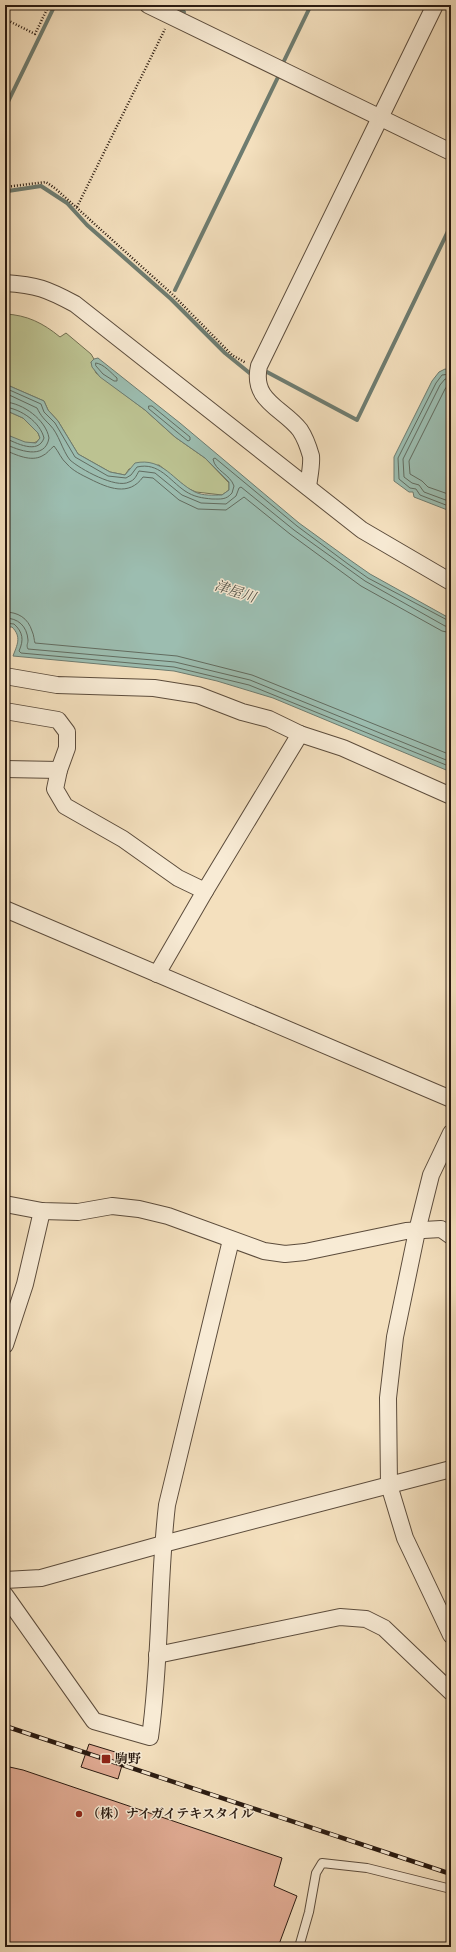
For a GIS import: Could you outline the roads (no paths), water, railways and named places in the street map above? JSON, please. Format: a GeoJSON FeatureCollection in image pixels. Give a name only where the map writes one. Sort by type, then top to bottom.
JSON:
{"type":"FeatureCollection","features":[{"type":"Feature","properties":{"kind":"street"},"geometry":{"type":"LineString","coordinates":[[148,5],[451,152]]}},
{"type":"Feature","properties":{"kind":"street"},"geometry":{"type":"LineString","coordinates":[[308,487],[311,456],[300,430],[268,403],[260,389],[258,371],[379,118],[435,5]]}},
{"type":"Feature","properties":{"kind":"street"},"geometry":{"type":"LineString","coordinates":[[5,283],[33,285],[54,293],[75,304],[362,530],[451,582]]}},
{"type":"Feature","properties":{"kind":"street"},"geometry":{"type":"LineString","coordinates":[[5,676],[57,685],[154,688],[198,695],[242,712],[269,719],[300,734],[343,748],[451,796]]}},
{"type":"Feature","properties":{"kind":"street"},"geometry":{"type":"LineString","coordinates":[[5,711],[58,720],[67,732],[67,748],[59,770],[55,789],[64,806],[123,839],[178,878],[205,891]]}},
{"type":"Feature","properties":{"kind":"street"},"geometry":{"type":"LineString","coordinates":[[157,974],[205,891],[300,734]]}},
{"type":"Feature","properties":{"kind":"street"},"geometry":{"type":"LineString","coordinates":[[5,768],[59,770]]}},
{"type":"Feature","properties":{"kind":"street"},"geometry":{"type":"LineString","coordinates":[[5,909],[451,1099]]}},
{"type":"Feature","properties":{"kind":"street"},"geometry":{"type":"LineString","coordinates":[[451,1133],[431,1175],[417,1231],[395,1337],[388,1398],[389,1485],[405,1538],[451,1635]]}},
{"type":"Feature","properties":{"kind":"street"},"geometry":{"type":"LineString","coordinates":[[5,1204],[42,1211],[78,1212],[112,1206],[139,1209],[168,1216],[264,1251],[285,1254],[305,1252],[406,1231],[448,1231]]}},
{"type":"Feature","properties":{"kind":"street"},"geometry":{"type":"LineString","coordinates":[[5,1345],[25,1284],[42,1211]]}},
{"type":"Feature","properties":{"kind":"street"},"geometry":{"type":"LineString","coordinates":[[231,1240],[169,1498],[163,1544],[154,1707],[150,1737],[94,1721],[5,1585],[41,1578],[163,1544],[451,1469]]}},
{"type":"Feature","properties":{"kind":"street"},"geometry":{"type":"LineString","coordinates":[[157,1655],[340,1617],[366,1619],[384,1628],[451,1692]]}},
{"type":"Feature","properties":{"kind":"lane"},"geometry":{"type":"LineString","coordinates":[[299,1947],[309,1912],[316,1873],[322,1862],[367,1868],[451,1889]]}},
{"type":"Feature","properties":{"kind":"water","name":"津屋川"},"geometry":{"type":"Polygon","coordinates":[[[98,358],[180,423],[299,523],[370,574],[451,619],[451,772],[273,698],[217,681],[174,671],[13,656],[18,641],[17,634],[12,627],[5,627],[5,434],[25,442],[36,443],[40,438],[38,433],[23,418],[5,410],[5,384],[44,401],[48,410],[58,421],[78,454],[110,472],[125,475],[135,463],[153,463],[167,471],[195,492],[208,495],[222,495],[229,490],[229,482],[205,458],[175,437],[145,410],[100,377],[92,367],[91,362],[98,358]]]}},
{"type":"Feature","properties":{"kind":"water"},"geometry":{"type":"Polygon","coordinates":[[[445,369],[451,370],[450,511],[414,497],[413,492],[409,492],[394,481],[394,457],[432,381],[439,372],[445,369]]]}},
{"type":"Feature","properties":{"kind":"waterway"},"geometry":{"type":"LineString","coordinates":[[5,108],[55,5]]}},
{"type":"Feature","properties":{"kind":"waterway"},"geometry":{"type":"LineString","coordinates":[[183,5],[181,9],[184,12]]}},
{"type":"Feature","properties":{"kind":"waterway"},"geometry":{"type":"LineString","coordinates":[[283,63],[311,5]]}},
{"type":"Feature","properties":{"kind":"waterway"},"geometry":{"type":"LineString","coordinates":[[175,290],[280,73]]}},
{"type":"Feature","properties":{"kind":"waterway"},"geometry":{"type":"LineString","coordinates":[[8,191],[41,186],[67,203],[87,225],[171,299],[225,353],[252,375]]}},
{"type":"Feature","properties":{"kind":"waterway"},"geometry":{"type":"LineString","coordinates":[[267,372],[357,420],[451,225]]}},
{"type":"Feature","properties":{"kind":"railway"},"geometry":{"type":"LineString","coordinates":[[5,1726],[451,1874]]}},
{"type":"Feature","properties":{"kind":"place","name":"駒野"},"geometry":{"type":"Point","coordinates":[106,1759]}},
{"type":"Feature","properties":{"kind":"place","name":"（株）ナイガイテキスタイル"},"geometry":{"type":"Point","coordinates":[79,1814]}}]}
